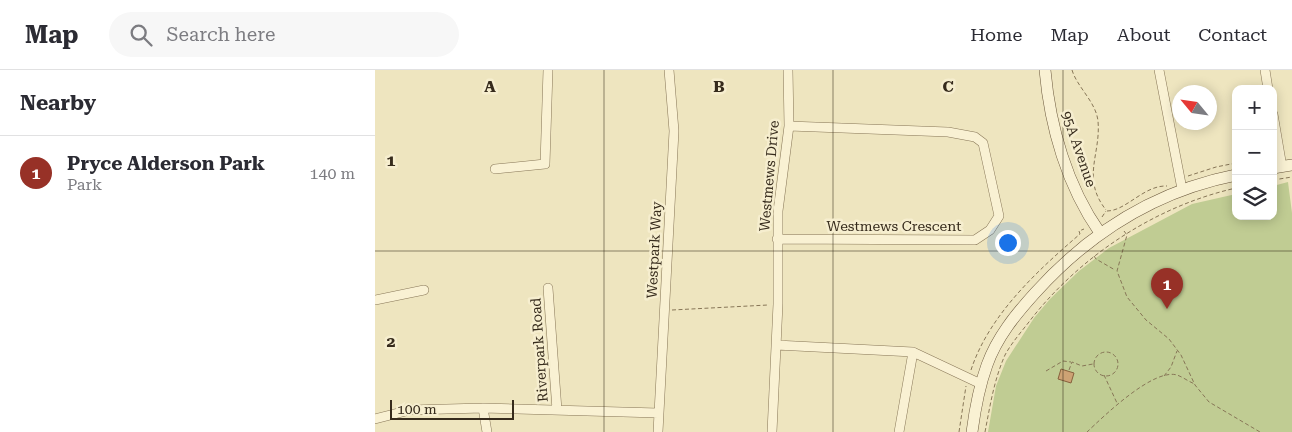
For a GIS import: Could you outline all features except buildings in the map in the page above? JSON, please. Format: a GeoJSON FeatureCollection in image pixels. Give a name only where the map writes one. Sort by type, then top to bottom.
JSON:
{"type":"FeatureCollection","features":[{"type":"Feature","properties":{"kind":"street"},"geometry":{"type":"LineString","coordinates":[[495,169],[545,164],[547,70]]}},
{"type":"Feature","properties":{"kind":"street","name":"Westpark Way"},"geometry":{"type":"LineString","coordinates":[[658,432],[674,131],[669,70]]}},
{"type":"Feature","properties":{"kind":"street","name":"Westmews Drive"},"geometry":{"type":"LineString","coordinates":[[772,432],[778,304],[778,210],[789,126],[788,70]]}},
{"type":"Feature","properties":{"kind":"street","name":"95A Avenue"},"geometry":{"type":"LineString","coordinates":[[1045,70],[1047,95],[1053,124],[1067,168],[1085,211],[1100,233]]}},
{"type":"Feature","properties":{"kind":"street"},"geometry":{"type":"LineString","coordinates":[[1159,70],[1182,189]]}},
{"type":"Feature","properties":{"kind":"street"},"geometry":{"type":"LineString","coordinates":[[1265,70],[1267,85]]}},
{"type":"Feature","properties":{"kind":"street","name":"Westmews Crescent"},"geometry":{"type":"LineString","coordinates":[[777,239],[975,240],[989,230],[999,216],[983,143],[975,136],[948,132],[789,126]]}},
{"type":"Feature","properties":{"kind":"street"},"geometry":{"type":"LineString","coordinates":[[1276,130],[1283,167]]}},
{"type":"Feature","properties":{"kind":"street"},"geometry":{"type":"LineString","coordinates":[[972,432],[981,384],[987,364],[1005,330],[1022,307],[1083,239],[1100,233],[1138,210],[1182,189],[1232,176]]}},
{"type":"Feature","properties":{"kind":"street","name":"Riverpark Road"},"geometry":{"type":"LineString","coordinates":[[548,288],[557,410]]}},
{"type":"Feature","properties":{"kind":"street"},"geometry":{"type":"LineString","coordinates":[[375,300],[424,290]]}},
{"type":"Feature","properties":{"kind":"street"},"geometry":{"type":"LineString","coordinates":[[776,345],[913,352],[981,384]]}},
{"type":"Feature","properties":{"kind":"street"},"geometry":{"type":"LineString","coordinates":[[899,432],[913,352]]}},
{"type":"Feature","properties":{"kind":"street"},"geometry":{"type":"LineString","coordinates":[[483,408],[487,432]]}},
{"type":"Feature","properties":{"kind":"street","name":"Riverpark Road"},"geometry":{"type":"LineString","coordinates":[[375,419],[411,410],[483,408],[658,413]]}},
{"type":"Feature","properties":{"kind":"path"},"geometry":{"type":"LineString","coordinates":[[1072,70],[1098,120],[1093,180],[1098,198],[1106,211]]}},
{"type":"Feature","properties":{"kind":"path"},"geometry":{"type":"LineString","coordinates":[[1277,179],[1292,177]]}},
{"type":"Feature","properties":{"kind":"path"},"geometry":{"type":"LineString","coordinates":[[985,432],[992,392],[1006,353],[1045,301],[1068,278],[1093,256],[1127,234],[1177,207],[1210,194],[1232,189]]}},
{"type":"Feature","properties":{"kind":"path"},"geometry":{"type":"LineString","coordinates":[[1119,221],[1127,234],[1117,271],[1127,297],[1146,320],[1169,339],[1177,350],[1195,385],[1209,402],[1260,432]]}},
{"type":"Feature","properties":{"kind":"path"},"geometry":{"type":"LineString","coordinates":[[1093,256],[1117,271]]}},
{"type":"Feature","properties":{"kind":"path"},"geometry":{"type":"LineString","coordinates":[[664,310],[778,304]]}},
{"type":"Feature","properties":{"kind":"path"},"geometry":{"type":"LineString","coordinates":[[1164,377],[1171,367],[1177,350]]}},
{"type":"Feature","properties":{"kind":"path"},"geometry":{"type":"LineString","coordinates":[[1104,375],[1115,372],[1118,365],[1116,357],[1110,352],[1102,352],[1096,357],[1094,364],[1097,371],[1104,375],[1117,404]]}},
{"type":"Feature","properties":{"kind":"path"},"geometry":{"type":"LineString","coordinates":[[1046,371],[1063,361],[1081,366],[1094,364]]}},
{"type":"Feature","properties":{"kind":"path"},"geometry":{"type":"LineString","coordinates":[[1069,370],[1072,362]]}},
{"type":"Feature","properties":{"kind":"path"},"geometry":{"type":"LineString","coordinates":[[1087,432],[1117,404],[1139,387],[1164,377],[1176,375],[1195,385]]}},
{"type":"Feature","properties":{"kind":"green space"},"geometry":{"type":"Polygon","coordinates":[[[1288,182],[1292,213],[1292,432],[988,432],[996,386],[1006,361],[1034,318],[1050,299],[1079,271],[1109,248],[1192,204],[1232,195],[1232,220],[1277,220],[1277,185],[1288,182]]]}},
{"type":"Feature","properties":{"kind":"place","name":"Pryce Alderson Park"},"geometry":{"type":"Point","coordinates":[1167,309]}}]}
